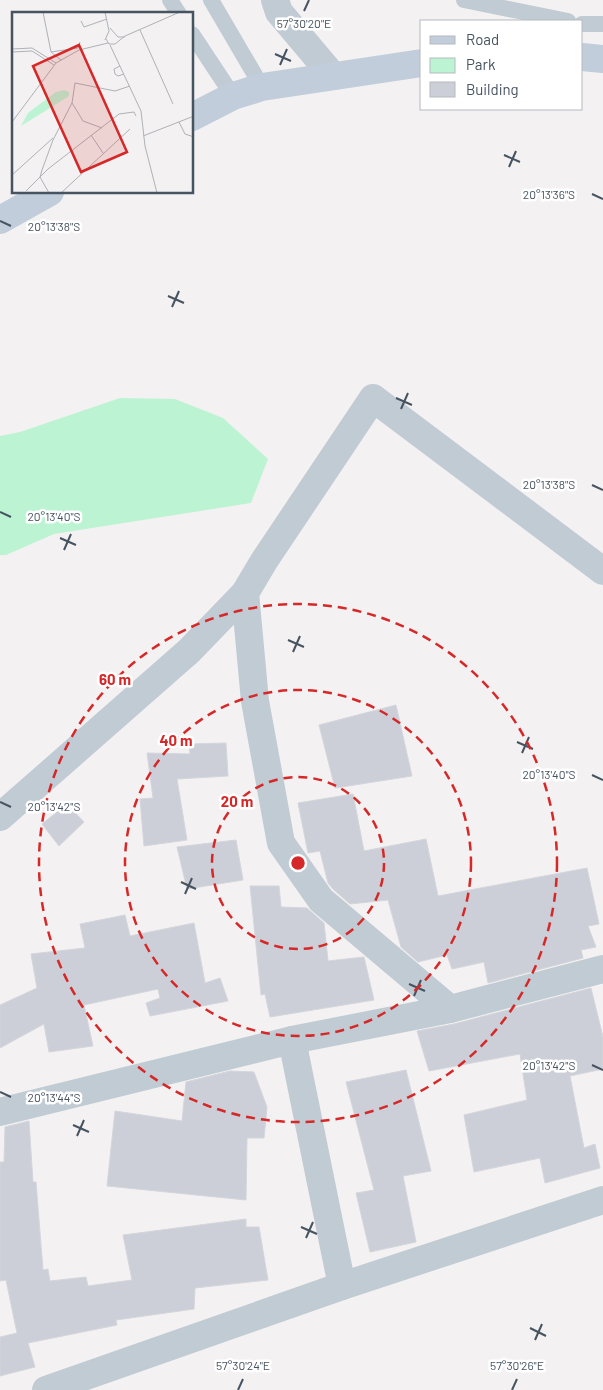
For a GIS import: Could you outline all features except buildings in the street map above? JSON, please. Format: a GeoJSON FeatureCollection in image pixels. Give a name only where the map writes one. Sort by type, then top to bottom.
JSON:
{"type":"FeatureCollection","features":[{"type":"Feature","properties":{"kind":"main road"},"geometry":{"type":"LineString","coordinates":[[583,57],[603,59]]}},
{"type":"Feature","properties":{"kind":"main road"},"geometry":{"type":"LineString","coordinates":[[194,115],[233,96],[262,87],[420,63]]}},
{"type":"Feature","properties":{"kind":"main road"},"geometry":{"type":"LineString","coordinates":[[0,220],[46,194]]}},
{"type":"Feature","properties":{"kind":"street"},"geometry":{"type":"LineString","coordinates":[[275,0],[279,12],[333,76]]}},
{"type":"Feature","properties":{"kind":"street"},"geometry":{"type":"LineString","coordinates":[[0,817],[190,651],[245,594],[264,561],[373,398],[603,571]]}},
{"type":"Feature","properties":{"kind":"street"},"geometry":{"type":"LineString","coordinates":[[245,594],[255,701],[281,843],[320,900],[450,1009]]}},
{"type":"Feature","properties":{"kind":"street"},"geometry":{"type":"LineString","coordinates":[[0,1112],[292,1040],[450,1009],[603,969]]}},
{"type":"Feature","properties":{"kind":"street"},"geometry":{"type":"LineString","coordinates":[[292,1040],[342,1286]]}},
{"type":"Feature","properties":{"kind":"street"},"geometry":{"type":"LineString","coordinates":[[46,1390],[342,1286],[603,1200]]}},
{"type":"Feature","properties":{"kind":"lane"},"geometry":{"type":"LineString","coordinates":[[170,0],[178,12]]}},
{"type":"Feature","properties":{"kind":"lane"},"geometry":{"type":"LineString","coordinates":[[211,0],[262,87]]}},
{"type":"Feature","properties":{"kind":"lane"},"geometry":{"type":"LineString","coordinates":[[464,0],[492,3],[564,20]]}},
{"type":"Feature","properties":{"kind":"lane"},"geometry":{"type":"LineString","coordinates":[[583,24],[603,24]]}},
{"type":"Feature","properties":{"kind":"lane"},"geometry":{"type":"LineString","coordinates":[[194,37],[233,96]]}},
{"type":"Feature","properties":{"kind":"green space"},"geometry":{"type":"Polygon","coordinates":[[[120,398],[175,399],[223,418],[268,459],[251,503],[54,534],[6,555],[0,555],[0,436],[20,432],[120,398]]]}}]}
